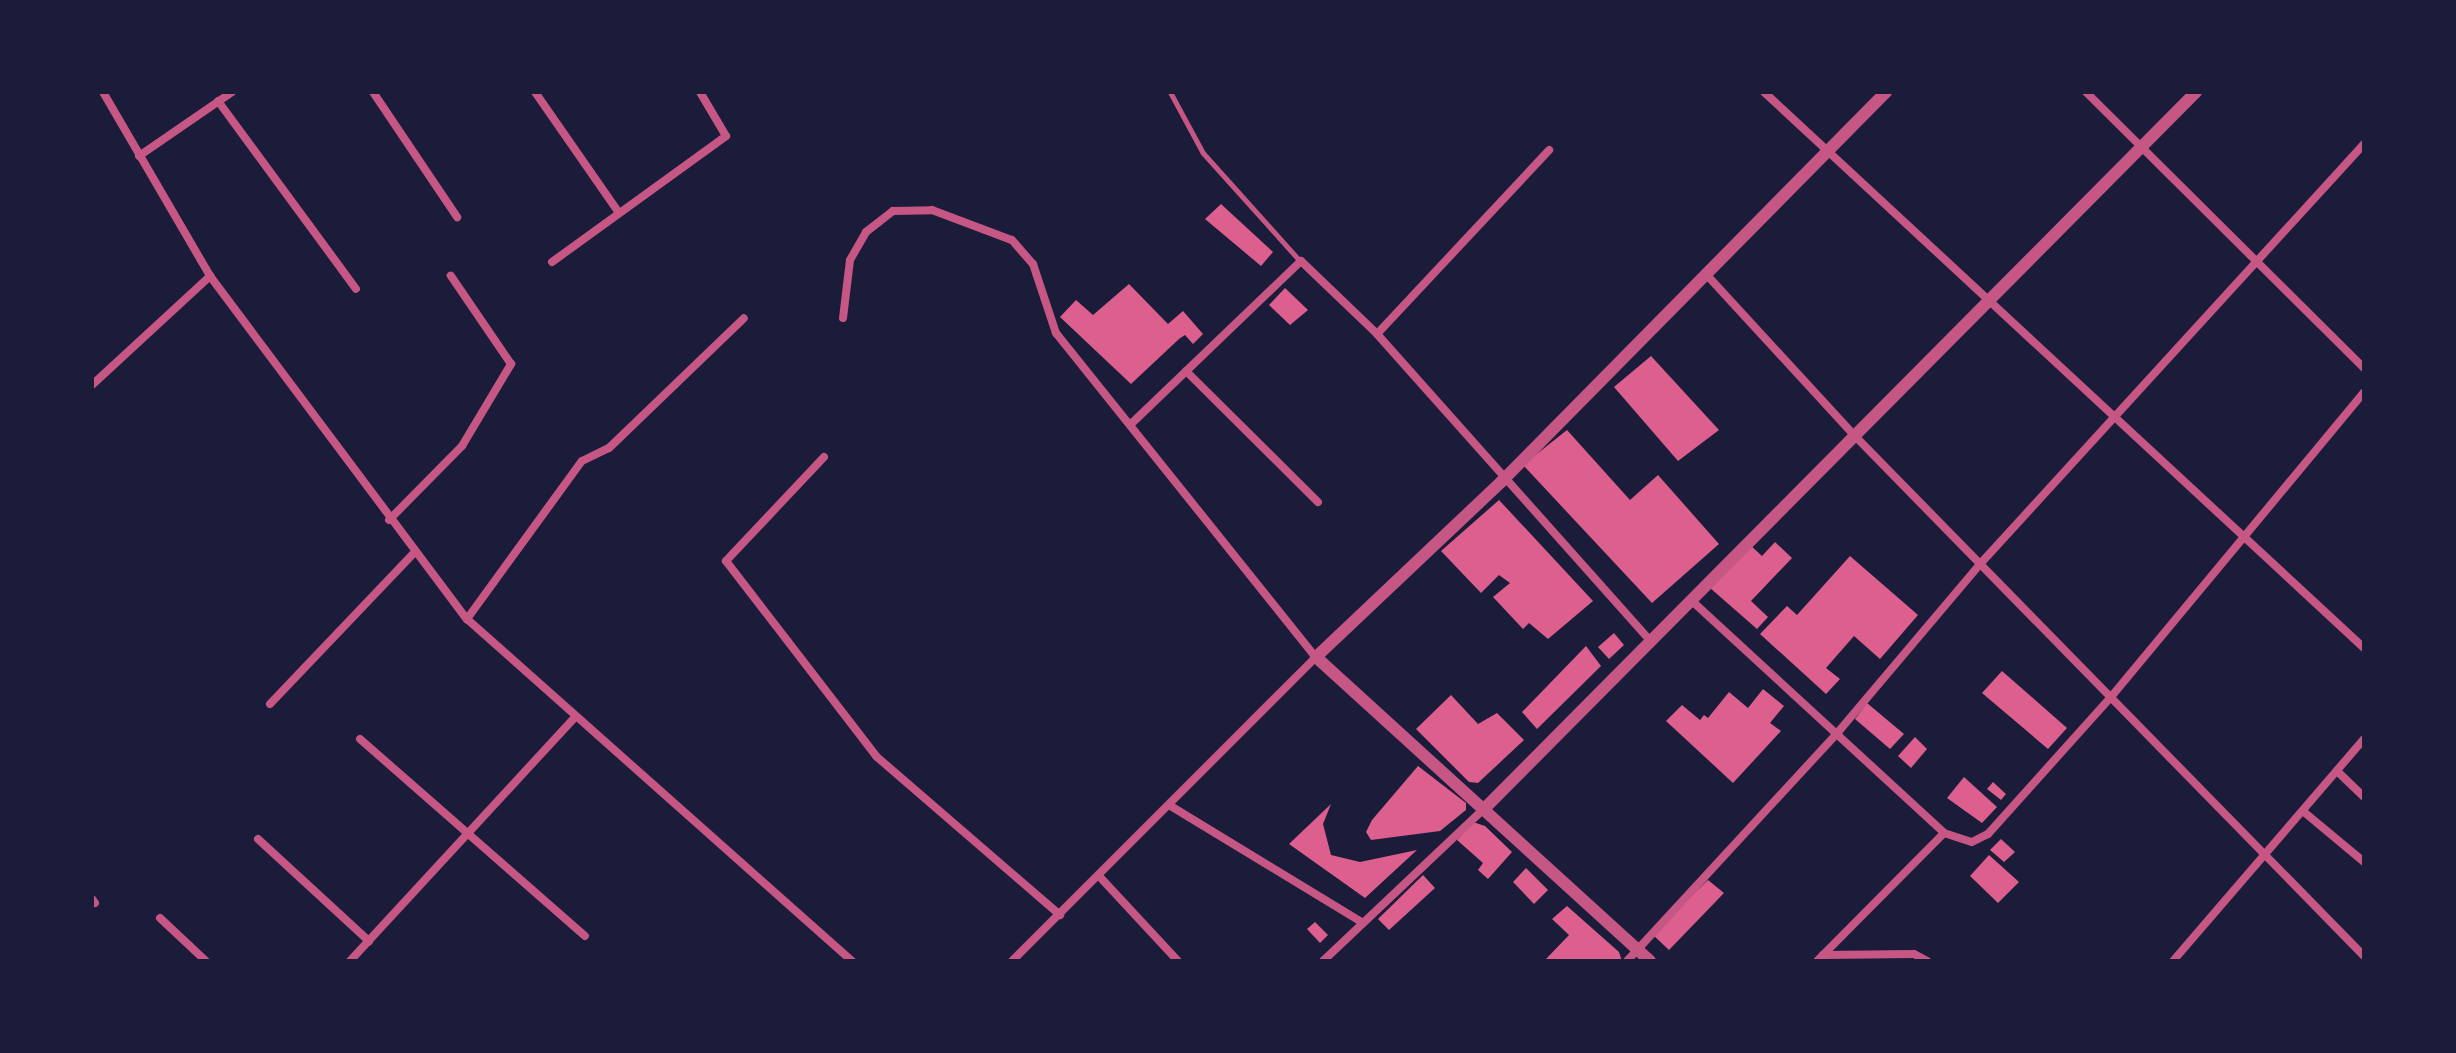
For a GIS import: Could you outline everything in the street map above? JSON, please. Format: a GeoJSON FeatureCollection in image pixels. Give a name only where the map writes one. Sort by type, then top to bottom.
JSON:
{"type":"FeatureCollection","features":[{"type":"Feature","properties":{"kind":"street"},"geometry":{"type":"LineString","coordinates":[[103,92],[210,276],[389,520],[467,619],[574,718],[852,961]]}},
{"type":"Feature","properties":{"kind":"street"},"geometry":{"type":"LineString","coordinates":[[139,156],[232,92]]}},
{"type":"Feature","properties":{"kind":"street"},"geometry":{"type":"LineString","coordinates":[[373,92],[457,217]]}},
{"type":"Feature","properties":{"kind":"street"},"geometry":{"type":"LineString","coordinates":[[535,92],[619,213]]}},
{"type":"Feature","properties":{"kind":"street"},"geometry":{"type":"LineString","coordinates":[[552,262],[727,133],[700,92]]}},
{"type":"Feature","properties":{"kind":"street"},"geometry":{"type":"LineString","coordinates":[[1764,92],[2364,648]]}},
{"type":"Feature","properties":{"kind":"street"},"geometry":{"type":"LineString","coordinates":[[1012,961],[1316,657],[1502,481],[1886,92]]}},
{"type":"Feature","properties":{"kind":"street"},"geometry":{"type":"LineString","coordinates":[[2086,92],[2364,368]]}},
{"type":"Feature","properties":{"kind":"street"},"geometry":{"type":"LineString","coordinates":[[1323,961],[1486,807],[1692,601],[1852,433],[1990,302],[2196,92]]}},
{"type":"Feature","properties":{"kind":"street"},"geometry":{"type":"LineString","coordinates":[[218,101],[356,289]]}},
{"type":"Feature","properties":{"kind":"street"},"geometry":{"type":"LineString","coordinates":[[1627,961],[1839,731],[1981,563],[2364,144]]}},
{"type":"Feature","properties":{"kind":"street"},"geometry":{"type":"LineString","coordinates":[[1377,334],[1549,150]]}},
{"type":"Feature","properties":{"kind":"street"},"geometry":{"type":"LineString","coordinates":[[843,318],[850,260],[866,232],[893,211],[932,210],[999,232],[1033,264],[1056,333],[1316,657],[1486,807],[1650,961]]}},
{"type":"Feature","properties":{"kind":"street"},"geometry":{"type":"LineString","coordinates":[[1130,425],[1301,261],[1377,334],[1502,481],[1651,642]]}},
{"type":"Feature","properties":{"kind":"street"},"geometry":{"type":"LineString","coordinates":[[1705,272],[1852,433],[2269,854],[2364,956]]}},
{"type":"Feature","properties":{"kind":"street"},"geometry":{"type":"LineString","coordinates":[[92,385],[210,276]]}},
{"type":"Feature","properties":{"kind":"street"},"geometry":{"type":"LineString","coordinates":[[389,520],[466,442],[512,360],[451,276]]}},
{"type":"Feature","properties":{"kind":"street"},"geometry":{"type":"LineString","coordinates":[[467,619],[582,461],[609,448],[744,318]]}},
{"type":"Feature","properties":{"kind":"street"},"geometry":{"type":"LineString","coordinates":[[1186,371],[1318,502]]}},
{"type":"Feature","properties":{"kind":"street"},"geometry":{"type":"LineString","coordinates":[[1692,601],[1839,731],[1944,833],[1972,842],[1988,834],[2111,697],[2364,392]]}},
{"type":"Feature","properties":{"kind":"street"},"geometry":{"type":"LineString","coordinates":[[824,457],[726,560],[883,763],[1060,915]]}},
{"type":"Feature","properties":{"kind":"street"},"geometry":{"type":"LineString","coordinates":[[270,704],[414,553]]}},
{"type":"Feature","properties":{"kind":"street"},"geometry":{"type":"LineString","coordinates":[[350,961],[574,718]]}},
{"type":"Feature","properties":{"kind":"street"},"geometry":{"type":"LineString","coordinates":[[360,739],[585,936]]}},
{"type":"Feature","properties":{"kind":"street"},"geometry":{"type":"LineString","coordinates":[[2173,961],[2269,854],[2364,739]]}},
{"type":"Feature","properties":{"kind":"street"},"geometry":{"type":"LineString","coordinates":[[2337,771],[2364,797]]}},
{"type":"Feature","properties":{"kind":"street"},"geometry":{"type":"LineString","coordinates":[[1169,805],[1363,923]]}},
{"type":"Feature","properties":{"kind":"street"},"geometry":{"type":"LineString","coordinates":[[2304,812],[2364,862]]}},
{"type":"Feature","properties":{"kind":"street"},"geometry":{"type":"LineString","coordinates":[[1820,958],[1944,833]]}},
{"type":"Feature","properties":{"kind":"street"},"geometry":{"type":"LineString","coordinates":[[258,839],[369,941]]}},
{"type":"Feature","properties":{"kind":"street"},"geometry":{"type":"LineString","coordinates":[[1099,876],[1178,961]]}},
{"type":"Feature","properties":{"kind":"street"},"geometry":{"type":"LineString","coordinates":[[160,918],[206,961]]}},
{"type":"Feature","properties":{"kind":"street"},"geometry":{"type":"LineString","coordinates":[[1820,958],[1914,954],[1927,961]]}},
{"type":"Feature","properties":{"kind":"lane"},"geometry":{"type":"LineString","coordinates":[[1170,92],[1203,153],[1301,261]]}},
{"type":"Feature","properties":{"kind":"building"},"geometry":{"type":"Polygon","coordinates":[[[1221,204],[1273,252],[1261,266],[1205,219],[1221,204]]]}},
{"type":"Feature","properties":{"kind":"building"},"geometry":{"type":"Polygon","coordinates":[[[1129,284],[1168,324],[1183,311],[1203,334],[1193,344],[1185,335],[1179,339],[1131,384],[1060,317],[1076,300],[1093,315],[1129,284]]]}},
{"type":"Feature","properties":{"kind":"building"},"geometry":{"type":"Polygon","coordinates":[[[1285,288],[1308,310],[1290,325],[1269,305],[1285,288]]]}},
{"type":"Feature","properties":{"kind":"building"},"geometry":{"type":"Polygon","coordinates":[[[1651,356],[1719,430],[1678,461],[1614,387],[1651,356]]]}},
{"type":"Feature","properties":{"kind":"building"},"geometry":{"type":"Polygon","coordinates":[[[1567,430],[1630,500],[1658,475],[1719,544],[1652,603],[1523,465],[1567,430]]]}},
{"type":"Feature","properties":{"kind":"building"},"geometry":{"type":"Polygon","coordinates":[[[1499,500],[1593,601],[1548,639],[1529,623],[1523,629],[1493,597],[1510,583],[1499,575],[1481,593],[1441,551],[1499,500]]]}},
{"type":"Feature","properties":{"kind":"building"},"geometry":{"type":"Polygon","coordinates":[[[1775,542],[1792,558],[1751,601],[1768,617],[1757,629],[1709,587],[1750,545],[1762,556],[1775,542]]]}},
{"type":"Feature","properties":{"kind":"building"},"geometry":{"type":"Polygon","coordinates":[[[1850,556],[1918,615],[1880,659],[1854,636],[1826,668],[1840,679],[1826,694],[1760,634],[1787,606],[1797,615],[1850,556]]]}},
{"type":"Feature","properties":{"kind":"building"},"geometry":{"type":"Polygon","coordinates":[[[1614,633],[1624,645],[1609,659],[1598,647],[1614,633]]]}},
{"type":"Feature","properties":{"kind":"building"},"geometry":{"type":"Polygon","coordinates":[[[1586,646],[1601,666],[1537,729],[1522,712],[1586,646]]]}},
{"type":"Feature","properties":{"kind":"building"},"geometry":{"type":"Polygon","coordinates":[[[2002,671],[2067,728],[2048,749],[1982,693],[2002,671]]]}},
{"type":"Feature","properties":{"kind":"building"},"geometry":{"type":"Polygon","coordinates":[[[1763,689],[1784,706],[1770,723],[1781,731],[1733,783],[1666,721],[1682,705],[1700,720],[1704,715],[1708,718],[1729,692],[1748,708],[1763,689]]]}},
{"type":"Feature","properties":{"kind":"building"},"geometry":{"type":"Polygon","coordinates":[[[1451,695],[1478,724],[1497,713],[1524,740],[1478,783],[1469,782],[1416,729],[1451,695]]]}},
{"type":"Feature","properties":{"kind":"building"},"geometry":{"type":"Polygon","coordinates":[[[1867,703],[1904,734],[1890,749],[1855,719],[1867,703]]]}},
{"type":"Feature","properties":{"kind":"building"},"geometry":{"type":"Polygon","coordinates":[[[1915,737],[1927,749],[1911,768],[1898,756],[1915,737]]]}},
{"type":"Feature","properties":{"kind":"building"},"geometry":{"type":"Polygon","coordinates":[[[1418,766],[1466,803],[1466,810],[1440,831],[1371,840],[1366,832],[1372,820],[1418,766]]]}},
{"type":"Feature","properties":{"kind":"building"},"geometry":{"type":"Polygon","coordinates":[[[1964,777],[1997,807],[1982,823],[1947,798],[1964,777]]]}},
{"type":"Feature","properties":{"kind":"building"},"geometry":{"type":"Polygon","coordinates":[[[1993,782],[2006,794],[2001,800],[1987,789],[1993,782]]]}},
{"type":"Feature","properties":{"kind":"building"},"geometry":{"type":"Polygon","coordinates":[[[1331,804],[1323,824],[1331,855],[1360,862],[1417,850],[1365,898],[1289,844],[1331,804]]]}},
{"type":"Feature","properties":{"kind":"building"},"geometry":{"type":"Polygon","coordinates":[[[1473,822],[1485,826],[1512,852],[1488,879],[1478,870],[1483,863],[1457,840],[1473,822]]]}},
{"type":"Feature","properties":{"kind":"building"},"geometry":{"type":"Polygon","coordinates":[[[2001,839],[2015,852],[2004,862],[1990,850],[2001,839]]]}},
{"type":"Feature","properties":{"kind":"building"},"geometry":{"type":"Polygon","coordinates":[[[1989,855],[2019,882],[1998,903],[1970,876],[1989,855]]]}},
{"type":"Feature","properties":{"kind":"building"},"geometry":{"type":"Polygon","coordinates":[[[1526,868],[1548,890],[1534,904],[1513,882],[1526,868]]]}},
{"type":"Feature","properties":{"kind":"building"},"geometry":{"type":"Polygon","coordinates":[[[1423,875],[1435,888],[1389,930],[1378,919],[1423,875]]]}},
{"type":"Feature","properties":{"kind":"building"},"geometry":{"type":"Polygon","coordinates":[[[1708,880],[1724,893],[1669,950],[1652,934],[1708,880]]]}},
{"type":"Feature","properties":{"kind":"building"},"geometry":{"type":"Polygon","coordinates":[[[1567,906],[1619,952],[1622,961],[1546,959],[1569,935],[1552,919],[1567,906]]]}},
{"type":"Feature","properties":{"kind":"building"},"geometry":{"type":"Polygon","coordinates":[[[1315,922],[1328,935],[1320,943],[1307,929],[1315,922]]]}}]}
